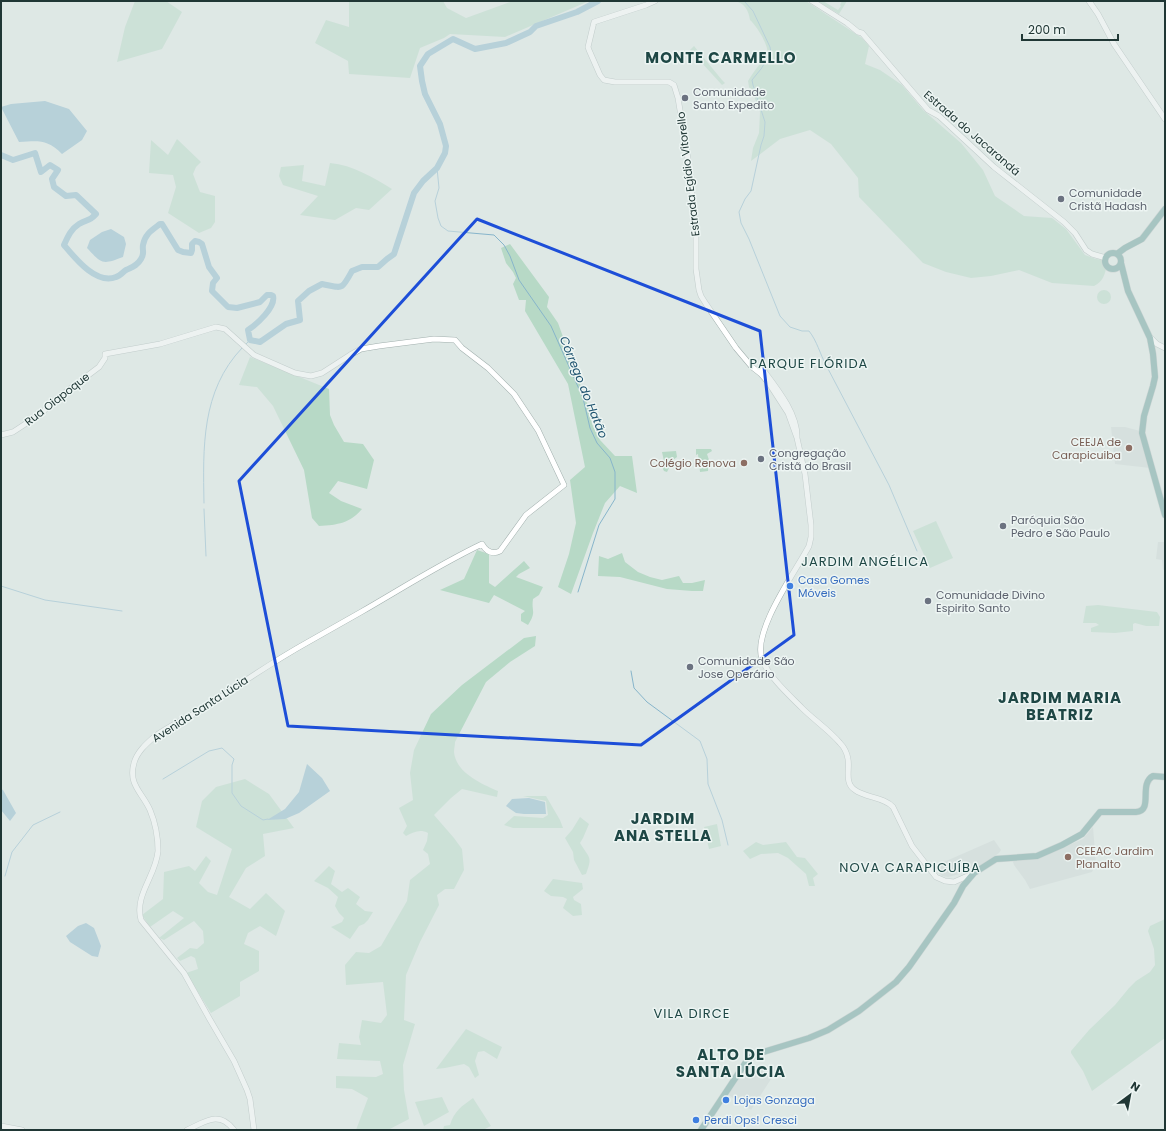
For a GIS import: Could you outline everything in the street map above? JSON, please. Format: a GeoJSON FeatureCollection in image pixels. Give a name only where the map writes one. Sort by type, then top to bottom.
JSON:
{"type":"FeatureCollection","features":[{"type":"Feature","properties":{"kind":"main road"},"geometry":{"type":"LineString","coordinates":[[1117,254],[1125,248],[1142,240],[1165,209]]}},
{"type":"Feature","properties":{"kind":"main road"},"geometry":{"type":"LineString","coordinates":[[1124,276],[1114,269],[1106,266],[1106,258],[1111,253],[1117,254],[1121,259],[1128,291],[1149,336],[1153,354],[1155,377],[1144,416],[1142,433],[1165,515]]}},
{"type":"Feature","properties":{"kind":"main road"},"geometry":{"type":"LineString","coordinates":[[1114,269],[1121,263]]}},
{"type":"Feature","properties":{"kind":"main road"},"geometry":{"type":"LineString","coordinates":[[701,1130],[748,1059],[760,1053],[809,1038],[828,1030],[859,1011],[896,982],[909,967],[954,902],[963,886],[974,873],[996,859],[1037,856],[1062,845],[1082,834],[1100,812],[1142,811],[1145,804],[1147,781],[1152,776],[1165,777]]}},
{"type":"Feature","properties":{"kind":"street","name":"Estrada Egídio Vitorello"},"geometry":{"type":"LineString","coordinates":[[655,1],[594,22],[588,47],[597,69],[604,80],[615,82],[669,82],[674,86],[682,118],[694,202],[696,228],[696,269],[702,296],[736,348],[752,367],[759,369],[772,387],[788,413],[797,438],[805,474],[811,537],[809,546],[774,605],[763,636],[760,652],[762,660],[768,672],[801,708],[837,739],[843,747],[848,759],[849,782],[855,790],[892,805],[912,846],[936,877],[945,881],[954,882],[974,873]]}},
{"type":"Feature","properties":{"kind":"street","name":"Estrada do Jacarandá"},"geometry":{"type":"LineString","coordinates":[[812,1],[847,23],[858,32],[862,33],[928,110],[939,116],[994,167],[1064,222],[1075,233],[1086,250],[1092,254],[1106,258]]}},
{"type":"Feature","properties":{"kind":"street"},"geometry":{"type":"LineString","coordinates":[[1089,1],[1098,14],[1114,44],[1165,119]]}},
{"type":"Feature","properties":{"kind":"street","name":"Rua Oiapoque"},"geometry":{"type":"LineString","coordinates":[[1,435],[13,432],[42,413],[50,404],[99,367],[105,358],[105,354],[160,344],[219,327],[227,330],[254,355],[295,373],[311,376],[322,373],[350,354],[361,349],[434,338],[455,340],[462,348],[488,368],[514,394],[538,430],[564,485],[526,515],[500,551],[496,553],[489,551],[482,544]]}},
{"type":"Feature","properties":{"kind":"street"},"geometry":{"type":"LineString","coordinates":[[1149,336],[1157,344],[1165,348]]}},
{"type":"Feature","properties":{"kind":"street","name":"Avenida Santa Lúcia"},"geometry":{"type":"LineString","coordinates":[[254,1130],[250,1099],[234,1061],[184,973],[145,926],[139,914],[141,899],[157,857],[158,844],[155,825],[150,811],[133,781],[134,762],[144,747],[163,731],[308,642],[456,557],[482,544]]}},
{"type":"Feature","properties":{"kind":"street"},"geometry":{"type":"LineString","coordinates":[[187,1130],[216,1119],[221,1119],[226,1121],[234,1130]]}},
{"type":"Feature","properties":{"kind":"street"},"geometry":{"type":"LineString","coordinates":[[1,1126],[22,1130]]}},
{"type":"Feature","properties":{"kind":"highlighted area"},"geometry":{"type":"Polygon","coordinates":[[[477,219],[760,331],[794,635],[641,745],[288,726],[239,481],[477,219]]]}},
{"type":"Feature","properties":{"kind":"shaded area","name":"CEEJA de Carapicuiba"},"geometry":{"type":"Polygon","coordinates":[[[1111,427],[1125,427],[1140,431],[1150,468],[1115,464],[1111,427]]]}},
{"type":"Feature","properties":{"kind":"shaded area"},"geometry":{"type":"Polygon","coordinates":[[[1158,542],[1165,542],[1165,569],[1163,570],[1162,560],[1156,559],[1158,542]]]}},
{"type":"Feature","properties":{"kind":"shaded area","name":"CEEAC Jardim Planalto"},"geometry":{"type":"Polygon","coordinates":[[[1093,827],[1096,864],[1092,872],[1030,889],[1014,865],[1013,862],[1015,860],[1035,859],[1083,839],[1093,827]]]}},
{"type":"Feature","properties":{"kind":"shaded area"},"geometry":{"type":"Polygon","coordinates":[[[994,840],[1001,850],[980,866],[967,872],[948,877],[942,876],[935,868],[937,865],[994,840]]]}},
{"type":"Feature","properties":{"kind":"shaded area"},"geometry":{"type":"Polygon","coordinates":[[[752,1064],[773,1076],[751,1110],[727,1094],[744,1071],[747,1072],[752,1064]]]}},
{"type":"Feature","properties":{"kind":"green space"},"geometry":{"type":"Polygon","coordinates":[[[135,1],[166,1],[182,12],[162,49],[117,62],[125,27],[135,1]]]}},
{"type":"Feature","properties":{"kind":"green space"},"geometry":{"type":"Polygon","coordinates":[[[349,1],[443,1],[447,8],[466,18],[513,1],[589,1],[505,37],[450,34],[420,48],[410,78],[349,74],[348,61],[315,43],[326,20],[349,27],[349,1]]]}},
{"type":"Feature","properties":{"kind":"green space"},"geometry":{"type":"Polygon","coordinates":[[[734,1],[806,1],[862,38],[869,46],[865,64],[880,70],[902,85],[923,110],[961,143],[983,170],[995,196],[1024,216],[1052,218],[1066,229],[1085,255],[1103,260],[1107,265],[1102,280],[1094,286],[1052,283],[1019,270],[991,276],[971,278],[946,272],[923,263],[859,197],[858,178],[831,144],[810,130],[780,139],[751,161],[753,148],[759,133],[760,112],[749,87],[748,81],[767,56],[768,52],[765,42],[750,20],[743,5],[734,1]]]}},
{"type":"Feature","properties":{"kind":"green space"},"geometry":{"type":"Polygon","coordinates":[[[817,1],[823,1],[838,10],[842,1],[847,1],[839,14],[817,1]]]}},
{"type":"Feature","properties":{"kind":"green space"},"geometry":{"type":"Polygon","coordinates":[[[694,46],[725,83],[722,85],[690,50],[694,46]]]}},
{"type":"Feature","properties":{"kind":"green space"},"geometry":{"type":"Polygon","coordinates":[[[177,139],[201,162],[196,167],[193,174],[200,192],[215,196],[215,222],[211,228],[199,233],[168,213],[176,187],[173,175],[149,173],[151,140],[168,155],[177,139]]]}},
{"type":"Feature","properties":{"kind":"green space"},"geometry":{"type":"Polygon","coordinates":[[[330,163],[355,169],[371,176],[392,189],[369,210],[356,208],[335,220],[300,215],[318,196],[283,185],[279,176],[281,167],[304,165],[302,181],[325,186],[330,163]]]}},
{"type":"Feature","properties":{"kind":"green space"},"geometry":{"type":"Polygon","coordinates":[[[510,244],[549,297],[547,307],[558,323],[588,406],[592,424],[600,440],[615,456],[632,456],[637,493],[620,486],[605,503],[571,594],[558,587],[569,554],[576,523],[570,480],[585,467],[568,384],[525,311],[526,300],[519,300],[513,284],[516,278],[506,263],[501,248],[510,244]]]}},
{"type":"Feature","properties":{"kind":"green space"},"geometry":{"type":"Polygon","coordinates":[[[1104,290],[1109,292],[1111,297],[1109,302],[1104,304],[1099,302],[1097,297],[1099,292],[1104,290]]]}},
{"type":"Feature","properties":{"kind":"green space"},"geometry":{"type":"Polygon","coordinates":[[[250,357],[329,389],[330,415],[344,442],[363,444],[374,460],[367,489],[338,481],[329,493],[341,501],[362,509],[353,517],[338,524],[319,526],[312,518],[304,470],[273,406],[257,387],[239,385],[250,357]]]}},
{"type":"Feature","properties":{"kind":"green space"},"geometry":{"type":"Polygon","coordinates":[[[696,449],[711,449],[712,451],[707,454],[709,460],[708,471],[700,472],[696,449]]]}},
{"type":"Feature","properties":{"kind":"green space"},"geometry":{"type":"Polygon","coordinates":[[[676,451],[677,457],[673,460],[678,464],[678,468],[669,468],[667,472],[664,471],[661,465],[664,461],[662,452],[676,451]]]}},
{"type":"Feature","properties":{"kind":"green space"},"geometry":{"type":"Polygon","coordinates":[[[936,521],[953,558],[930,568],[913,531],[936,521]]]}},
{"type":"Feature","properties":{"kind":"green space"},"geometry":{"type":"Polygon","coordinates":[[[477,550],[489,554],[489,583],[495,587],[524,561],[530,568],[516,577],[543,587],[539,595],[533,599],[533,614],[528,625],[521,621],[521,614],[525,611],[494,595],[489,603],[440,590],[464,579],[477,550]]]}},
{"type":"Feature","properties":{"kind":"green space"},"geometry":{"type":"Polygon","coordinates":[[[622,553],[625,562],[638,572],[650,577],[662,580],[679,576],[683,583],[692,583],[705,580],[703,591],[667,589],[620,577],[598,576],[599,556],[608,559],[622,553]]]}},
{"type":"Feature","properties":{"kind":"green space"},"geometry":{"type":"Polygon","coordinates":[[[1098,605],[1157,612],[1160,617],[1159,626],[1146,626],[1135,623],[1133,624],[1133,631],[1115,633],[1091,632],[1091,628],[1099,625],[1096,623],[1083,623],[1086,606],[1098,605]]]}},
{"type":"Feature","properties":{"kind":"green space"},"geometry":{"type":"Polygon","coordinates":[[[536,636],[535,646],[510,662],[486,682],[455,742],[454,752],[459,766],[471,777],[498,791],[497,797],[462,789],[434,815],[462,849],[464,870],[454,889],[445,889],[437,895],[439,905],[420,942],[406,975],[404,1020],[415,1024],[403,1065],[404,1090],[409,1119],[388,1130],[356,1130],[368,1098],[352,1089],[336,1088],[336,1076],[376,1077],[383,1074],[380,1061],[337,1059],[339,1043],[361,1045],[359,1037],[362,1020],[381,1023],[387,1015],[383,982],[346,985],[345,965],[356,952],[369,953],[381,946],[407,901],[410,880],[430,864],[428,854],[423,850],[427,841],[428,833],[420,831],[406,836],[403,833],[407,826],[399,808],[413,800],[410,773],[414,750],[431,714],[462,685],[524,638],[536,636]]]}},
{"type":"Feature","properties":{"kind":"green space"},"geometry":{"type":"Polygon","coordinates":[[[245,779],[269,794],[294,828],[263,834],[265,856],[246,868],[229,897],[250,909],[266,893],[285,911],[276,936],[260,926],[248,933],[244,944],[259,951],[259,971],[240,982],[240,996],[211,1013],[186,973],[198,969],[195,958],[191,956],[180,961],[177,958],[190,948],[197,949],[204,943],[203,931],[194,921],[164,940],[159,938],[184,918],[173,911],[150,927],[142,915],[163,899],[164,872],[189,866],[195,871],[206,856],[211,861],[199,883],[208,892],[217,895],[232,849],[196,827],[202,801],[216,787],[245,779]]]}},
{"type":"Feature","properties":{"kind":"green space"},"geometry":{"type":"Polygon","coordinates":[[[523,796],[546,796],[563,828],[513,828],[504,825],[514,816],[543,818],[548,815],[546,801],[523,796]]]}},
{"type":"Feature","properties":{"kind":"green space"},"geometry":{"type":"Polygon","coordinates":[[[580,817],[589,824],[580,843],[590,860],[586,874],[582,875],[574,860],[573,852],[565,838],[580,817]]]}},
{"type":"Feature","properties":{"kind":"green space"},"geometry":{"type":"Polygon","coordinates":[[[717,824],[721,846],[709,849],[704,827],[717,824]]]}},
{"type":"Feature","properties":{"kind":"green space"},"geometry":{"type":"Polygon","coordinates":[[[756,842],[763,845],[786,842],[797,857],[805,858],[818,874],[813,878],[815,886],[809,886],[806,874],[788,858],[778,853],[761,854],[750,859],[743,851],[756,842]]]}},
{"type":"Feature","properties":{"kind":"green space"},"geometry":{"type":"Polygon","coordinates":[[[329,866],[335,871],[331,884],[342,892],[348,888],[360,897],[356,904],[365,911],[373,912],[364,924],[359,926],[350,939],[331,927],[342,922],[344,918],[335,906],[338,897],[328,888],[314,881],[329,866]]]}},
{"type":"Feature","properties":{"kind":"green space"},"geometry":{"type":"Polygon","coordinates":[[[553,879],[582,883],[583,889],[573,897],[574,900],[581,904],[582,915],[573,916],[563,908],[567,899],[563,897],[551,896],[544,891],[553,879]]]}},
{"type":"Feature","properties":{"kind":"green space"},"geometry":{"type":"Polygon","coordinates":[[[1165,919],[1165,1038],[1092,1091],[1083,1071],[1071,1051],[1089,1030],[1115,1005],[1129,988],[1136,981],[1150,972],[1155,965],[1154,949],[1148,931],[1150,926],[1165,919]]]}},
{"type":"Feature","properties":{"kind":"green space"},"geometry":{"type":"Polygon","coordinates":[[[466,1029],[502,1047],[497,1059],[484,1051],[478,1052],[475,1061],[479,1075],[475,1078],[469,1067],[464,1064],[436,1069],[466,1029]]]}},
{"type":"Feature","properties":{"kind":"green space"},"geometry":{"type":"Polygon","coordinates":[[[442,1097],[449,1112],[424,1126],[415,1102],[442,1097]]]}},
{"type":"Feature","properties":{"kind":"green space"},"geometry":{"type":"Polygon","coordinates":[[[473,1098],[491,1126],[483,1130],[443,1130],[444,1126],[450,1125],[459,1109],[473,1098]]]}},
{"type":"Feature","properties":{"kind":"water"},"geometry":{"type":"Polygon","coordinates":[[[45,101],[69,109],[87,131],[82,140],[62,154],[47,143],[32,141],[19,142],[1,107],[11,104],[45,101]]]}},
{"type":"Feature","properties":{"kind":"water"},"geometry":{"type":"Polygon","coordinates":[[[111,229],[124,237],[126,244],[123,257],[103,262],[87,248],[90,240],[102,232],[111,229]]]}},
{"type":"Feature","properties":{"kind":"water"},"geometry":{"type":"Polygon","coordinates":[[[307,764],[322,778],[330,791],[299,813],[285,819],[267,820],[285,809],[299,792],[307,764]]]}},
{"type":"Feature","properties":{"kind":"water"},"geometry":{"type":"Polygon","coordinates":[[[1,789],[16,813],[10,821],[1,810],[1,789]]]}},
{"type":"Feature","properties":{"kind":"water"},"geometry":{"type":"Polygon","coordinates":[[[529,798],[545,802],[546,814],[516,813],[506,806],[512,799],[529,798]]]}},
{"type":"Feature","properties":{"kind":"water"},"geometry":{"type":"Polygon","coordinates":[[[86,923],[94,928],[101,946],[98,957],[92,956],[70,942],[66,936],[78,926],[86,923]]]}},
{"type":"Feature","properties":{"kind":"waterway"},"geometry":{"type":"LineString","coordinates":[[1,155],[13,160],[35,153],[41,172],[50,165],[58,170],[52,179],[54,187],[66,196],[76,195],[96,214],[92,218],[76,226],[68,236],[64,245],[80,263],[94,274],[108,278],[117,276],[138,263],[143,255],[145,238],[160,224],[162,224],[178,250],[191,253],[192,244],[195,241],[202,244],[209,267],[217,278],[213,283],[212,291],[228,307],[237,308],[260,302],[267,295],[273,296],[272,305],[269,310],[261,320],[248,330],[250,340],[260,342],[286,324],[300,320],[298,301],[309,291],[322,284],[338,287],[341,286],[346,282],[352,271],[362,267],[378,267],[394,254],[414,193],[423,181],[437,168],[445,153],[446,146],[440,124],[425,94],[422,81],[420,66],[428,54],[453,39],[475,49],[506,43],[530,32],[536,26],[577,12],[598,1]]}},
{"type":"Feature","properties":{"kind":"waterway"},"geometry":{"type":"LineString","coordinates":[[744,1],[753,11],[770,47],[771,53],[752,80],[765,122],[764,136],[751,191],[745,199],[739,212],[741,223],[780,316],[790,327],[802,331],[809,331],[814,339],[826,365],[889,485],[917,551]]}},
{"type":"Feature","properties":{"kind":"waterway","name":"Córrego do Hatão"},"geometry":{"type":"LineString","coordinates":[[437,168],[439,188],[435,201],[441,226],[448,231],[494,235],[504,245],[519,280],[551,326],[583,398],[590,428],[597,443],[610,458],[615,472],[615,499],[599,525],[578,592]]}},
{"type":"Feature","properties":{"kind":"waterway"},"geometry":{"type":"LineString","coordinates":[[246,344],[250,340]]}},
{"type":"Feature","properties":{"kind":"waterway"},"geometry":{"type":"LineString","coordinates":[[204,503],[204,462],[207,421],[212,401],[219,383],[229,365],[242,348]]}},
{"type":"Feature","properties":{"kind":"waterway"},"geometry":{"type":"LineString","coordinates":[[204,509],[206,556]]}},
{"type":"Feature","properties":{"kind":"waterway"},"geometry":{"type":"LineString","coordinates":[[1,586],[45,600],[122,611]]}},
{"type":"Feature","properties":{"kind":"waterway","name":"Córrego do Hatão"},"geometry":{"type":"LineString","coordinates":[[631,671],[634,688],[647,702],[700,741],[707,759],[708,784],[722,820],[728,845]]}},
{"type":"Feature","properties":{"kind":"waterway"},"geometry":{"type":"LineString","coordinates":[[163,779],[209,751],[222,748],[234,759],[232,765],[232,793],[241,806],[263,820],[268,819]]}},
{"type":"Feature","properties":{"kind":"waterway"},"geometry":{"type":"LineString","coordinates":[[5,876],[12,852],[33,825],[60,812]]}},
{"type":"Feature","properties":{"kind":"place","name":"Comunidade Santo Expedito"},"geometry":{"type":"Point","coordinates":[685,98]}},
{"type":"Feature","properties":{"kind":"place","name":"Comunidade Cristã Hadash"},"geometry":{"type":"Point","coordinates":[1061,199]}},
{"type":"Feature","properties":{"kind":"place","name":"CEEJA de Carapicuiba"},"geometry":{"type":"Point","coordinates":[1129,448]}},
{"type":"Feature","properties":{"kind":"place","name":"Congregação Cristã do Brasil"},"geometry":{"type":"Point","coordinates":[761,459]}},
{"type":"Feature","properties":{"kind":"place","name":"Colégio Renova"},"geometry":{"type":"Point","coordinates":[744,463]}},
{"type":"Feature","properties":{"kind":"place","name":"Paróquia São Pedro e São Paulo"},"geometry":{"type":"Point","coordinates":[1003,526]}},
{"type":"Feature","properties":{"kind":"place","name":"Casa Gomes Móveis"},"geometry":{"type":"Point","coordinates":[790,586]}},
{"type":"Feature","properties":{"kind":"place","name":"Comunidade Divino Espirito Santo"},"geometry":{"type":"Point","coordinates":[928,601]}},
{"type":"Feature","properties":{"kind":"place","name":"Comunidade São Jose Operário"},"geometry":{"type":"Point","coordinates":[690,667]}},
{"type":"Feature","properties":{"kind":"place","name":"CEEAC Jardim Planalto"},"geometry":{"type":"Point","coordinates":[1068,857]}},
{"type":"Feature","properties":{"kind":"place","name":"Lojas Gonzaga"},"geometry":{"type":"Point","coordinates":[726,1100]}},
{"type":"Feature","properties":{"kind":"place","name":"Perdi Ops! Cresci"},"geometry":{"type":"Point","coordinates":[696,1120]}},
{"type":"Feature","properties":{"kind":"district","name":"MONTE CARMELLO"},"geometry":{"type":"Point","coordinates":[721,57]}},
{"type":"Feature","properties":{"kind":"district","name":"PARQUE FLÓRIDA"},"geometry":{"type":"Point","coordinates":[809,363]}},
{"type":"Feature","properties":{"kind":"district","name":"JARDIM ANGÉLICA"},"geometry":{"type":"Point","coordinates":[865,561]}},
{"type":"Feature","properties":{"kind":"district","name":"JARDIM MARIA BEATRIZ"},"geometry":{"type":"Point","coordinates":[1060,706]}},
{"type":"Feature","properties":{"kind":"district","name":"JARDIM ANA STELLA"},"geometry":{"type":"Point","coordinates":[663,826]}},
{"type":"Feature","properties":{"kind":"district","name":"NOVA CARAPICUÍBA"},"geometry":{"type":"Point","coordinates":[910,867]}},
{"type":"Feature","properties":{"kind":"district","name":"VILA DIRCE"},"geometry":{"type":"Point","coordinates":[692,1013]}},
{"type":"Feature","properties":{"kind":"district","name":"ALTO DE SANTA LÚCIA"},"geometry":{"type":"Point","coordinates":[731,1062]}}]}
